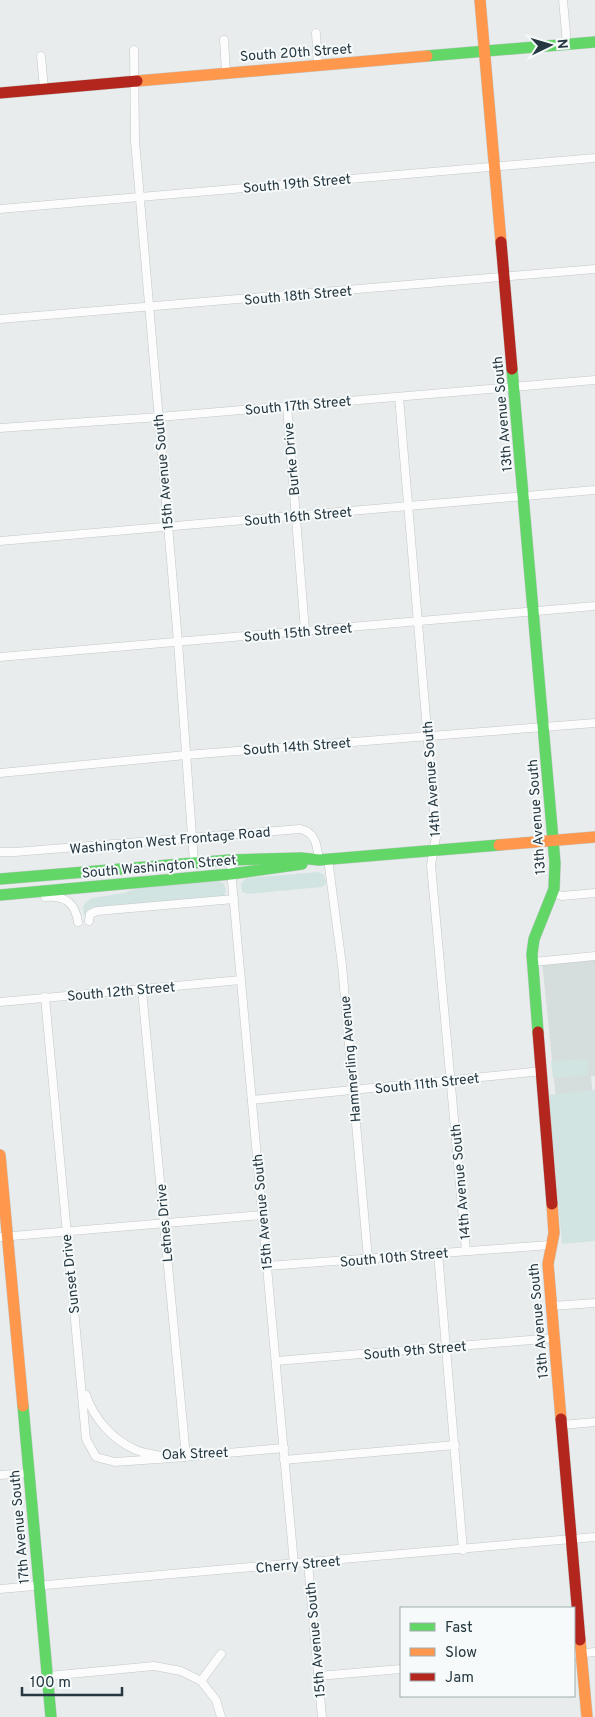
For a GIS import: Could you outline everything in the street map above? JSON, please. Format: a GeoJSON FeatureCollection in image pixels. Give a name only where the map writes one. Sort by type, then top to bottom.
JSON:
{"type":"FeatureCollection","features":[{"type":"Feature","properties":{"kind":"street","name":"13th Avenue South"},"geometry":{"type":"LineString","coordinates":[[480,0],[496,166],[556,875],[553,893],[534,938],[533,962],[554,1228],[548,1256],[572,1539],[578,1654],[587,1717]]}},
{"type":"Feature","properties":{"kind":"street"},"geometry":{"type":"LineString","coordinates":[[563,0],[567,44]]}},
{"type":"Feature","properties":{"kind":"street"},"geometry":{"type":"LineString","coordinates":[[316,33],[318,66]]}},
{"type":"Feature","properties":{"kind":"street"},"geometry":{"type":"LineString","coordinates":[[224,40],[226,72]]}},
{"type":"Feature","properties":{"kind":"street","name":"South 20th Street"},"geometry":{"type":"LineString","coordinates":[[0,93],[226,72],[595,42]]}},
{"type":"Feature","properties":{"kind":"street","name":"15th Avenue South"},"geometry":{"type":"LineString","coordinates":[[134,50],[135,142],[178,642],[194,863]]}},
{"type":"Feature","properties":{"kind":"street"},"geometry":{"type":"LineString","coordinates":[[41,56],[44,89]]}},
{"type":"Feature","properties":{"kind":"street","name":"South 19th Street"},"geometry":{"type":"LineString","coordinates":[[0,208],[595,158]]}},
{"type":"Feature","properties":{"kind":"street","name":"South 18th Street"},"geometry":{"type":"LineString","coordinates":[[0,319],[595,269]]}},
{"type":"Feature","properties":{"kind":"street","name":"South 17th Street"},"geometry":{"type":"LineString","coordinates":[[0,428],[159,417],[595,380]]}},
{"type":"Feature","properties":{"kind":"street","name":"14th Avenue South"},"geometry":{"type":"LineString","coordinates":[[399,397],[436,837],[431,865],[466,1251]]}},
{"type":"Feature","properties":{"kind":"street","name":"Burke Drive"},"geometry":{"type":"LineString","coordinates":[[286,406],[305,631]]}},
{"type":"Feature","properties":{"kind":"street","name":"South 16th Street"},"geometry":{"type":"LineString","coordinates":[[0,541],[595,490]]}},
{"type":"Feature","properties":{"kind":"street","name":"South 15th Street"},"geometry":{"type":"LineString","coordinates":[[0,657],[595,606]]}},
{"type":"Feature","properties":{"kind":"street","name":"South 14th Street"},"geometry":{"type":"LineString","coordinates":[[0,773],[186,755],[595,723]]}},
{"type":"Feature","properties":{"kind":"street","name":"Washington West Frontage Road"},"geometry":{"type":"LineString","coordinates":[[0,852],[306,830],[316,841],[323,859]]}},
{"type":"Feature","properties":{"kind":"street","name":"South Washington Street"},"geometry":{"type":"LineString","coordinates":[[6,894],[272,870],[323,859],[595,837]]}},
{"type":"Feature","properties":{"kind":"street","name":"South Washington Street"},"geometry":{"type":"LineString","coordinates":[[0,879],[230,860],[323,859]]}},
{"type":"Feature","properties":{"kind":"street","name":"Hammerling Avenue"},"geometry":{"type":"LineString","coordinates":[[323,859],[342,965],[368,1259]]}},
{"type":"Feature","properties":{"kind":"street","name":"15th Avenue South"},"geometry":{"type":"LineString","coordinates":[[230,860],[294,1564]]}},
{"type":"Feature","properties":{"kind":"street"},"geometry":{"type":"LineString","coordinates":[[553,893],[562,896],[595,893]]}},
{"type":"Feature","properties":{"kind":"street"},"geometry":{"type":"LineString","coordinates":[[6,894],[24,898],[53,896],[63,898],[72,905],[78,922]]}},
{"type":"Feature","properties":{"kind":"street"},"geometry":{"type":"LineString","coordinates":[[89,921],[90,914],[97,911],[234,899]]}},
{"type":"Feature","properties":{"kind":"street"},"geometry":{"type":"LineString","coordinates":[[533,962],[595,956]]}},
{"type":"Feature","properties":{"kind":"street","name":"South 12th Street"},"geometry":{"type":"LineString","coordinates":[[0,1002],[241,980]]}},
{"type":"Feature","properties":{"kind":"street","name":"Letnes Drive"},"geometry":{"type":"LineString","coordinates":[[142,990],[186,1456]]}},
{"type":"Feature","properties":{"kind":"street","name":"Sunset Drive"},"geometry":{"type":"LineString","coordinates":[[45,997],[86,1439],[96,1457],[115,1462],[186,1456]]}},
{"type":"Feature","properties":{"kind":"street","name":"South 11th Street"},"geometry":{"type":"LineString","coordinates":[[252,1100],[542,1071]]}},
{"type":"Feature","properties":{"kind":"street","name":"17th Avenue South"},"geometry":{"type":"LineString","coordinates":[[0,1155],[4,1237],[40,1585],[51,1717]]}},
{"type":"Feature","properties":{"kind":"street"},"geometry":{"type":"LineString","coordinates":[[4,1237],[263,1215]]}},
{"type":"Feature","properties":{"kind":"street","name":"South 10th Street"},"geometry":{"type":"LineString","coordinates":[[267,1266],[550,1245]]}},
{"type":"Feature","properties":{"kind":"street"},"geometry":{"type":"LineString","coordinates":[[438,1253],[463,1550]]}},
{"type":"Feature","properties":{"kind":"street"},"geometry":{"type":"LineString","coordinates":[[552,1306],[595,1303]]}},
{"type":"Feature","properties":{"kind":"street","name":"South 9th Street"},"geometry":{"type":"LineString","coordinates":[[276,1361],[554,1338]]}},
{"type":"Feature","properties":{"kind":"street","name":"Oak Street"},"geometry":{"type":"LineString","coordinates":[[81,1382],[90,1408],[103,1425],[119,1440],[137,1450],[163,1457],[284,1448]]}},
{"type":"Feature","properties":{"kind":"street"},"geometry":{"type":"LineString","coordinates":[[562,1425],[595,1422]]}},
{"type":"Feature","properties":{"kind":"street"},"geometry":{"type":"LineString","coordinates":[[284,1460],[454,1446]]}},
{"type":"Feature","properties":{"kind":"street"},"geometry":{"type":"LineString","coordinates":[[0,1475],[29,1473]]}},
{"type":"Feature","properties":{"kind":"street","name":"Cherry Street"},"geometry":{"type":"LineString","coordinates":[[0,1589],[595,1538]]}},
{"type":"Feature","properties":{"kind":"street","name":"15th Avenue South"},"geometry":{"type":"LineString","coordinates":[[308,1563],[322,1717]]}},
{"type":"Feature","properties":{"kind":"street"},"geometry":{"type":"LineString","coordinates":[[578,1654],[595,1652]]}},
{"type":"Feature","properties":{"kind":"street"},"geometry":{"type":"LineString","coordinates":[[200,1681],[222,1654]]}},
{"type":"Feature","properties":{"kind":"street"},"geometry":{"type":"LineString","coordinates":[[48,1676],[154,1666],[181,1670],[200,1681],[216,1700],[221,1717]]}},
{"type":"Feature","properties":{"kind":"street"},"geometry":{"type":"LineString","coordinates":[[318,1676],[400,1669]]}},
{"type":"Feature","properties":{"kind":"shaded area"},"geometry":{"type":"Polygon","coordinates":[[[319,872],[324,875],[326,881],[325,885],[321,887],[248,894],[242,892],[241,884],[246,878],[319,872]]]}},
{"type":"Feature","properties":{"kind":"shaded area"},"geometry":{"type":"Polygon","coordinates":[[[219,881],[224,884],[226,890],[225,894],[221,897],[92,907],[87,910],[84,916],[83,907],[92,898],[124,893],[140,887],[219,881]]]}},
{"type":"Feature","properties":{"kind":"shaded area"},"geometry":{"type":"Polygon","coordinates":[[[595,956],[595,1076],[591,1076],[595,1118],[562,1158],[542,961],[595,956]]]}},
{"type":"Feature","properties":{"kind":"shaded area"},"geometry":{"type":"Polygon","coordinates":[[[587,1059],[588,1075],[553,1078],[551,1061],[587,1059]]]}},
{"type":"Feature","properties":{"kind":"shaded area"},"geometry":{"type":"Polygon","coordinates":[[[595,1090],[595,1241],[562,1244],[548,1095],[595,1090]]]}},
{"type":"Feature","properties":{"kind":"traffic: fast"},"geometry":{"type":"LineString","coordinates":[[427,56],[595,42]]}},
{"type":"Feature","properties":{"kind":"traffic: fast"},"geometry":{"type":"LineString","coordinates":[[512,369],[555,863],[554,889],[534,939],[532,954],[538,1032]]}},
{"type":"Feature","properties":{"kind":"traffic: fast"},"geometry":{"type":"LineString","coordinates":[[0,879],[230,860],[301,858],[319,860],[499,845]]}},
{"type":"Feature","properties":{"kind":"traffic: fast"},"geometry":{"type":"LineString","coordinates":[[0,895],[231,874],[302,864]]}},
{"type":"Feature","properties":{"kind":"traffic: fast"},"geometry":{"type":"LineString","coordinates":[[23,1406],[51,1717]]}},
{"type":"Feature","properties":{"kind":"traffic: slow"},"geometry":{"type":"LineString","coordinates":[[480,0],[501,242]]}},
{"type":"Feature","properties":{"kind":"traffic: slow"},"geometry":{"type":"LineString","coordinates":[[137,81],[427,56]]}},
{"type":"Feature","properties":{"kind":"traffic: slow"},"geometry":{"type":"LineString","coordinates":[[499,845],[595,837]]}},
{"type":"Feature","properties":{"kind":"traffic: slow"},"geometry":{"type":"LineString","coordinates":[[0,1155],[23,1406]]}},
{"type":"Feature","properties":{"kind":"traffic: slow"},"geometry":{"type":"LineString","coordinates":[[552,1204],[554,1233],[548,1264],[561,1419]]}},
{"type":"Feature","properties":{"kind":"traffic: slow"},"geometry":{"type":"LineString","coordinates":[[580,1640],[587,1717]]}},
{"type":"Feature","properties":{"kind":"traffic: jam"},"geometry":{"type":"LineString","coordinates":[[0,93],[137,81]]}},
{"type":"Feature","properties":{"kind":"traffic: jam"},"geometry":{"type":"LineString","coordinates":[[501,242],[512,369]]}},
{"type":"Feature","properties":{"kind":"traffic: jam"},"geometry":{"type":"LineString","coordinates":[[538,1032],[552,1204]]}},
{"type":"Feature","properties":{"kind":"traffic: jam"},"geometry":{"type":"LineString","coordinates":[[561,1419],[580,1640]]}}]}
